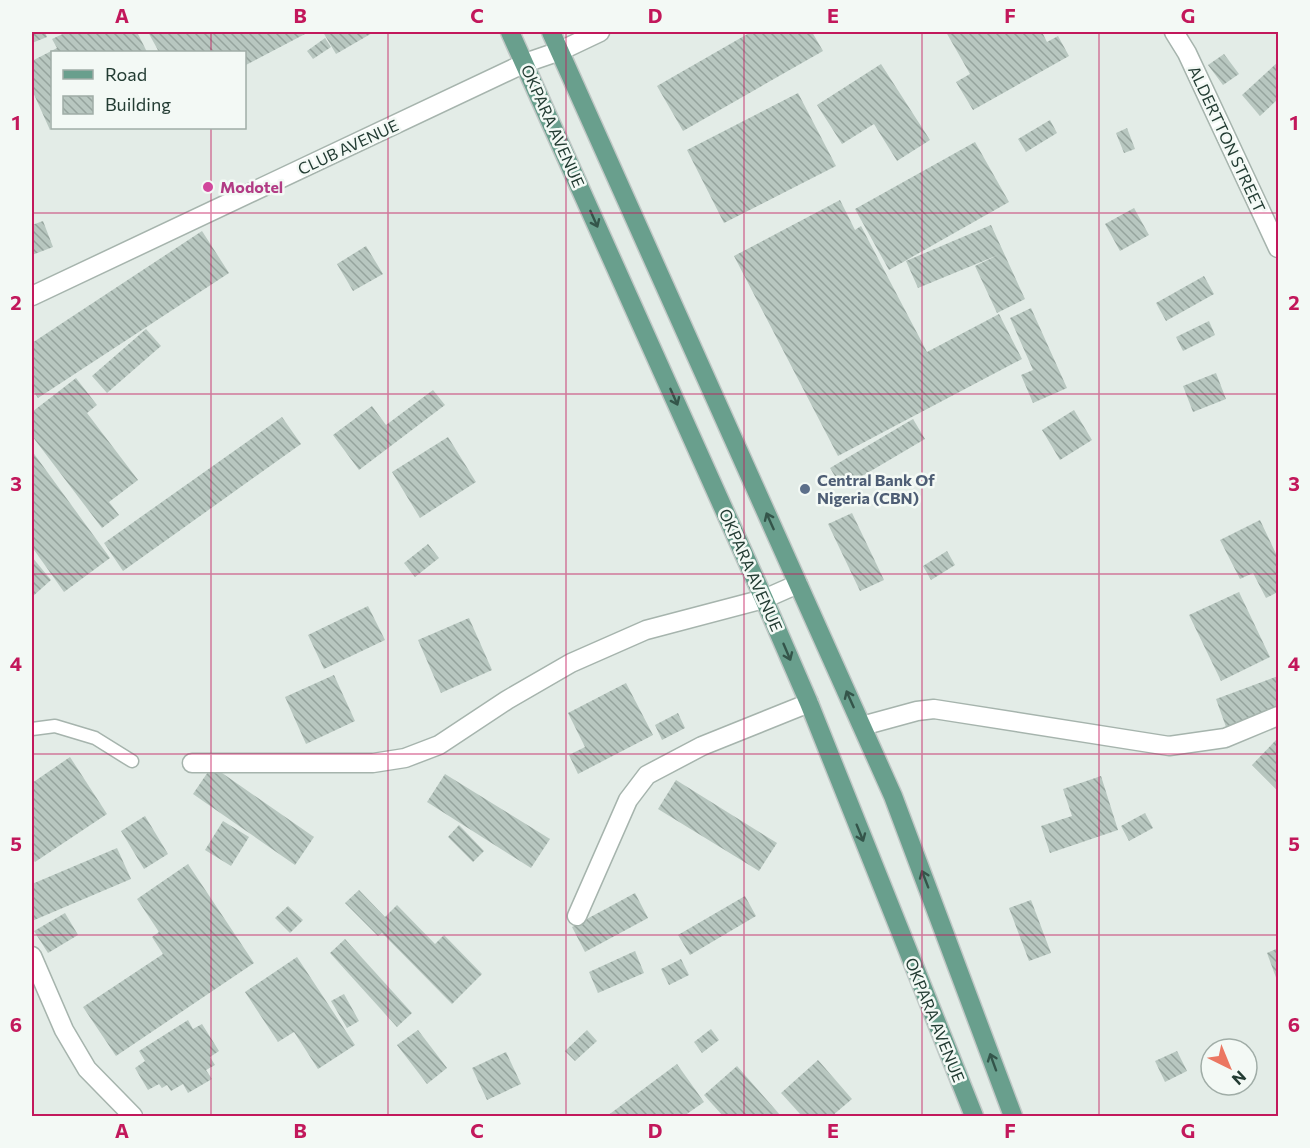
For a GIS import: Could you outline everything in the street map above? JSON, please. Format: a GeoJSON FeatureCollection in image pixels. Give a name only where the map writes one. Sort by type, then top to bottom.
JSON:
{"type":"FeatureCollection","features":[{"type":"Feature","properties":{"kind":"main road","name":"OKPARA AVENUE"},"geometry":{"type":"LineString","coordinates":[[510,32],[764,598],[809,704],[974,1116]]}},
{"type":"Feature","properties":{"kind":"main road"},"geometry":{"type":"LineString","coordinates":[[551,32],[893,796],[1013,1116]]}},
{"type":"Feature","properties":{"kind":"street","name":"CLUB AVENUE"},"geometry":{"type":"LineString","coordinates":[[32,296],[525,63],[560,51],[600,32]]}},
{"type":"Feature","properties":{"kind":"street","name":"ALDERTTON STREET"},"geometry":{"type":"LineString","coordinates":[[1174,32],[1187,53],[1278,248]]}},
{"type":"Feature","properties":{"kind":"street"},"geometry":{"type":"LineString","coordinates":[[192,763],[373,763],[405,758],[439,746],[507,700],[592,653],[646,630],[764,598],[798,584]]}},
{"type":"Feature","properties":{"kind":"street"},"geometry":{"type":"LineString","coordinates":[[577,916],[628,800],[647,775],[702,746],[809,704]]}},
{"type":"Feature","properties":{"kind":"street"},"geometry":{"type":"LineString","coordinates":[[862,726],[917,711],[934,709],[1169,746],[1225,738],[1278,716]]}},
{"type":"Feature","properties":{"kind":"street"},"geometry":{"type":"LineString","coordinates":[[32,956],[64,1030],[87,1069],[134,1116]]}},
{"type":"Feature","properties":{"kind":"lane"},"geometry":{"type":"LineString","coordinates":[[32,729],[55,726],[95,738],[132,761]]}},
{"type":"Feature","properties":{"kind":"building"},"geometry":{"type":"Polygon","coordinates":[[[32,32],[45,32],[47,37],[32,43],[32,32]]]}},
{"type":"Feature","properties":{"kind":"building"},"geometry":{"type":"Polygon","coordinates":[[[67,32],[137,32],[146,51],[51,51],[57,48],[52,39],[67,32]]]}},
{"type":"Feature","properties":{"kind":"building"},"geometry":{"type":"Polygon","coordinates":[[[148,32],[304,32],[305,34],[246,65],[246,51],[158,51],[148,32]]]}},
{"type":"Feature","properties":{"kind":"building"},"geometry":{"type":"Polygon","coordinates":[[[323,32],[374,32],[336,54],[323,32]]]}},
{"type":"Feature","properties":{"kind":"building"},"geometry":{"type":"Polygon","coordinates":[[[751,32],[812,32],[823,51],[683,131],[657,86],[751,32]]]}},
{"type":"Feature","properties":{"kind":"building"},"geometry":{"type":"Polygon","coordinates":[[[946,32],[1042,32],[1047,42],[1058,36],[1069,56],[973,110],[956,82],[970,74],[946,32]]]}},
{"type":"Feature","properties":{"kind":"building"},"geometry":{"type":"Polygon","coordinates":[[[325,38],[331,47],[313,59],[307,51],[325,38]]]}},
{"type":"Feature","properties":{"kind":"building"},"geometry":{"type":"Polygon","coordinates":[[[51,51],[50,130],[32,90],[32,61],[51,51]]]}},
{"type":"Feature","properties":{"kind":"building"},"geometry":{"type":"Polygon","coordinates":[[[1224,54],[1239,74],[1223,85],[1208,65],[1224,54]]]}},
{"type":"Feature","properties":{"kind":"building"},"geometry":{"type":"Polygon","coordinates":[[[1278,62],[1278,99],[1260,116],[1242,95],[1278,62]]]}},
{"type":"Feature","properties":{"kind":"building"},"geometry":{"type":"Polygon","coordinates":[[[881,64],[930,140],[897,161],[874,124],[842,144],[817,105],[881,64]]]}},
{"type":"Feature","properties":{"kind":"building"},"geometry":{"type":"Polygon","coordinates":[[[798,93],[836,166],[724,223],[687,150],[798,93]]]}},
{"type":"Feature","properties":{"kind":"building"},"geometry":{"type":"Polygon","coordinates":[[[1050,120],[1057,133],[1026,152],[1018,139],[1050,120]]]}},
{"type":"Feature","properties":{"kind":"building"},"geometry":{"type":"Polygon","coordinates":[[[1127,128],[1135,149],[1124,153],[1116,133],[1127,128]]]}},
{"type":"Feature","properties":{"kind":"building"},"geometry":{"type":"Polygon","coordinates":[[[975,142],[1009,202],[889,270],[855,209],[975,142]]]}},
{"type":"Feature","properties":{"kind":"building"},"geometry":{"type":"Polygon","coordinates":[[[840,200],[855,230],[861,226],[927,352],[999,314],[1022,359],[838,456],[734,256],[840,200]]]}},
{"type":"Feature","properties":{"kind":"building"},"geometry":{"type":"Polygon","coordinates":[[[1134,208],[1149,235],[1120,251],[1105,224],[1134,208]]]}},
{"type":"Feature","properties":{"kind":"building"},"geometry":{"type":"Polygon","coordinates":[[[43,221],[53,247],[32,255],[32,225],[43,221]]]}},
{"type":"Feature","properties":{"kind":"building"},"geometry":{"type":"Polygon","coordinates":[[[991,225],[1025,299],[997,313],[975,266],[998,255],[918,288],[906,261],[991,225]]]}},
{"type":"Feature","properties":{"kind":"building"},"geometry":{"type":"Polygon","coordinates":[[[202,231],[229,273],[38,398],[32,389],[32,343],[202,231]]]}},
{"type":"Feature","properties":{"kind":"building"},"geometry":{"type":"Polygon","coordinates":[[[366,246],[383,274],[353,291],[337,264],[366,246]]]}},
{"type":"Feature","properties":{"kind":"building"},"geometry":{"type":"Polygon","coordinates":[[[1204,276],[1214,294],[1166,321],[1156,303],[1204,276]]]}},
{"type":"Feature","properties":{"kind":"building"},"geometry":{"type":"Polygon","coordinates":[[[1031,308],[1067,388],[1033,403],[1021,375],[1033,370],[1010,318],[1031,308]]]}},
{"type":"Feature","properties":{"kind":"building"},"geometry":{"type":"Polygon","coordinates":[[[1209,321],[1215,335],[1183,351],[1176,337],[1209,321]]]}},
{"type":"Feature","properties":{"kind":"building"},"geometry":{"type":"Polygon","coordinates":[[[146,329],[161,346],[107,393],[92,376],[146,329]]]}},
{"type":"Feature","properties":{"kind":"building"},"geometry":{"type":"Polygon","coordinates":[[[1216,373],[1226,399],[1193,412],[1183,386],[1216,373]]]}},
{"type":"Feature","properties":{"kind":"building"},"geometry":{"type":"Polygon","coordinates":[[[76,378],[97,405],[87,413],[138,480],[109,502],[119,515],[102,528],[32,436],[32,412],[76,378]]]}},
{"type":"Feature","properties":{"kind":"building"},"geometry":{"type":"Polygon","coordinates":[[[433,390],[445,405],[359,470],[333,435],[372,406],[386,425],[433,390]]]}},
{"type":"Feature","properties":{"kind":"building"},"geometry":{"type":"Polygon","coordinates":[[[1074,410],[1092,440],[1060,460],[1042,430],[1074,410]]]}},
{"type":"Feature","properties":{"kind":"building"},"geometry":{"type":"Polygon","coordinates":[[[282,417],[301,444],[123,571],[104,543],[282,417]]]}},
{"type":"Feature","properties":{"kind":"building"},"geometry":{"type":"Polygon","coordinates":[[[913,419],[925,439],[842,488],[830,468],[913,419]]]}},
{"type":"Feature","properties":{"kind":"building"},"geometry":{"type":"Polygon","coordinates":[[[448,437],[476,482],[420,518],[392,472],[448,437]]]}},
{"type":"Feature","properties":{"kind":"building"},"geometry":{"type":"Polygon","coordinates":[[[32,451],[110,558],[64,592],[32,547],[32,451]]]}},
{"type":"Feature","properties":{"kind":"building"},"geometry":{"type":"Polygon","coordinates":[[[852,513],[884,580],[860,591],[828,524],[852,513]]]}},
{"type":"Feature","properties":{"kind":"building"},"geometry":{"type":"Polygon","coordinates":[[[1260,520],[1278,558],[1278,592],[1266,598],[1253,573],[1240,579],[1220,540],[1260,520]]]}},
{"type":"Feature","properties":{"kind":"building"},"geometry":{"type":"Polygon","coordinates":[[[428,544],[439,558],[415,577],[404,563],[428,544]]]}},
{"type":"Feature","properties":{"kind":"building"},"geometry":{"type":"Polygon","coordinates":[[[947,551],[955,565],[931,580],[923,566],[947,551]]]}},
{"type":"Feature","properties":{"kind":"building"},"geometry":{"type":"Polygon","coordinates":[[[32,557],[51,580],[32,597],[32,557]]]}},
{"type":"Feature","properties":{"kind":"building"},"geometry":{"type":"Polygon","coordinates":[[[1239,592],[1270,657],[1221,681],[1189,615],[1239,592]]]}},
{"type":"Feature","properties":{"kind":"building"},"geometry":{"type":"Polygon","coordinates":[[[368,606],[385,640],[324,669],[308,635],[368,606]]]}},
{"type":"Feature","properties":{"kind":"building"},"geometry":{"type":"Polygon","coordinates":[[[469,618],[492,670],[441,693],[418,640],[469,618]]]}},
{"type":"Feature","properties":{"kind":"building"},"geometry":{"type":"Polygon","coordinates":[[[334,675],[355,721],[306,744],[285,697],[334,675]]]}},
{"type":"Feature","properties":{"kind":"building"},"geometry":{"type":"Polygon","coordinates":[[[1278,676],[1278,720],[1230,738],[1216,699],[1278,676]]]}},
{"type":"Feature","properties":{"kind":"building"},"geometry":{"type":"Polygon","coordinates":[[[626,683],[653,735],[578,774],[569,755],[585,747],[568,713],[626,683]]]}},
{"type":"Feature","properties":{"kind":"building"},"geometry":{"type":"Polygon","coordinates":[[[678,713],[685,728],[662,740],[655,725],[678,713]]]}},
{"type":"Feature","properties":{"kind":"building"},"geometry":{"type":"Polygon","coordinates":[[[1278,738],[1278,791],[1252,765],[1278,738]]]}},
{"type":"Feature","properties":{"kind":"building"},"geometry":{"type":"Polygon","coordinates":[[[70,757],[107,814],[35,862],[32,857],[32,783],[70,757]]]}},
{"type":"Feature","properties":{"kind":"building"},"geometry":{"type":"Polygon","coordinates":[[[212,766],[314,837],[295,865],[193,794],[212,766]]]}},
{"type":"Feature","properties":{"kind":"building"},"geometry":{"type":"Polygon","coordinates":[[[445,774],[550,839],[531,868],[427,802],[445,774]]]}},
{"type":"Feature","properties":{"kind":"building"},"geometry":{"type":"Polygon","coordinates":[[[1101,776],[1118,830],[1050,853],[1041,826],[1072,816],[1063,789],[1101,776]]]}},
{"type":"Feature","properties":{"kind":"building"},"geometry":{"type":"Polygon","coordinates":[[[676,780],[777,843],[759,871],[658,809],[676,780]]]}},
{"type":"Feature","properties":{"kind":"building"},"geometry":{"type":"Polygon","coordinates":[[[1145,813],[1153,828],[1129,841],[1121,826],[1145,813]]]}},
{"type":"Feature","properties":{"kind":"building"},"geometry":{"type":"Polygon","coordinates":[[[145,816],[168,854],[144,869],[121,831],[145,816]]]}},
{"type":"Feature","properties":{"kind":"building"},"geometry":{"type":"Polygon","coordinates":[[[223,821],[249,837],[231,866],[205,850],[223,821]]]}},
{"type":"Feature","properties":{"kind":"building"},"geometry":{"type":"Polygon","coordinates":[[[459,825],[484,851],[473,862],[448,837],[459,825]]]}},
{"type":"Feature","properties":{"kind":"building"},"geometry":{"type":"Polygon","coordinates":[[[117,848],[131,879],[32,921],[32,884],[117,848]]]}},
{"type":"Feature","properties":{"kind":"building"},"geometry":{"type":"Polygon","coordinates":[[[188,864],[254,963],[116,1056],[83,1007],[163,954],[152,937],[159,932],[137,899],[188,864]]]}},
{"type":"Feature","properties":{"kind":"building"},"geometry":{"type":"Polygon","coordinates":[[[359,890],[385,917],[397,905],[435,944],[444,935],[482,974],[452,1004],[382,933],[378,936],[345,903],[359,890]]]}},
{"type":"Feature","properties":{"kind":"building"},"geometry":{"type":"Polygon","coordinates":[[[635,893],[648,918],[585,952],[572,927],[635,893]]]}},
{"type":"Feature","properties":{"kind":"building"},"geometry":{"type":"Polygon","coordinates":[[[745,896],[756,916],[690,955],[678,935],[745,896]]]}},
{"type":"Feature","properties":{"kind":"building"},"geometry":{"type":"Polygon","coordinates":[[[1031,900],[1051,953],[1029,961],[1009,908],[1031,900]]]}},
{"type":"Feature","properties":{"kind":"building"},"geometry":{"type":"Polygon","coordinates":[[[288,906],[303,920],[290,933],[275,918],[288,906]]]}},
{"type":"Feature","properties":{"kind":"building"},"geometry":{"type":"Polygon","coordinates":[[[65,913],[78,935],[48,953],[34,931],[65,913]]]}},
{"type":"Feature","properties":{"kind":"building"},"geometry":{"type":"Polygon","coordinates":[[[345,939],[412,1013],[397,1027],[330,953],[345,939]]]}},
{"type":"Feature","properties":{"kind":"building"},"geometry":{"type":"Polygon","coordinates":[[[1278,948],[1278,983],[1267,953],[1278,948]]]}},
{"type":"Feature","properties":{"kind":"building"},"geometry":{"type":"Polygon","coordinates":[[[635,951],[644,973],[598,993],[589,972],[635,951]]]}},
{"type":"Feature","properties":{"kind":"building"},"geometry":{"type":"Polygon","coordinates":[[[297,957],[355,1045],[318,1069],[294,1032],[278,1042],[245,992],[297,957]]]}},
{"type":"Feature","properties":{"kind":"building"},"geometry":{"type":"Polygon","coordinates":[[[681,959],[689,975],[669,985],[661,969],[681,959]]]}},
{"type":"Feature","properties":{"kind":"building"},"geometry":{"type":"Polygon","coordinates":[[[344,994],[359,1021],[347,1028],[331,1001],[344,994]]]}},
{"type":"Feature","properties":{"kind":"building"},"geometry":{"type":"Polygon","coordinates":[[[188,1020],[193,1029],[202,1024],[219,1051],[210,1057],[215,1065],[206,1070],[212,1079],[188,1093],[183,1084],[171,1091],[167,1085],[162,1088],[159,1084],[148,1090],[135,1068],[145,1061],[139,1051],[188,1020]]]}},
{"type":"Feature","properties":{"kind":"building"},"geometry":{"type":"Polygon","coordinates":[[[711,1029],[719,1040],[702,1053],[694,1042],[711,1029]]]}},
{"type":"Feature","properties":{"kind":"building"},"geometry":{"type":"Polygon","coordinates":[[[418,1030],[447,1068],[427,1084],[397,1045],[418,1030]]]}},
{"type":"Feature","properties":{"kind":"building"},"geometry":{"type":"Polygon","coordinates":[[[587,1030],[597,1041],[575,1061],[565,1051],[587,1030]]]}},
{"type":"Feature","properties":{"kind":"building"},"geometry":{"type":"Polygon","coordinates":[[[1177,1051],[1187,1071],[1165,1082],[1155,1061],[1177,1051]]]}},
{"type":"Feature","properties":{"kind":"building"},"geometry":{"type":"Polygon","coordinates":[[[506,1052],[521,1084],[487,1100],[472,1068],[506,1052]]]}},
{"type":"Feature","properties":{"kind":"building"},"geometry":{"type":"Polygon","coordinates":[[[818,1060],[852,1099],[832,1116],[802,1116],[781,1093],[818,1060]]]}},
{"type":"Feature","properties":{"kind":"building"},"geometry":{"type":"Polygon","coordinates":[[[677,1064],[704,1102],[684,1116],[607,1116],[677,1064]]]}},
{"type":"Feature","properties":{"kind":"building"},"geometry":{"type":"Polygon","coordinates":[[[737,1066],[780,1115],[723,1116],[704,1095],[737,1066]]]}},
{"type":"Feature","properties":{"kind":"place","name":"Modotel"},"geometry":{"type":"Point","coordinates":[208,187]}},
{"type":"Feature","properties":{"kind":"place","name":"Central Bank Of Nigeria (CBN)"},"geometry":{"type":"Point","coordinates":[805,489]}}]}
